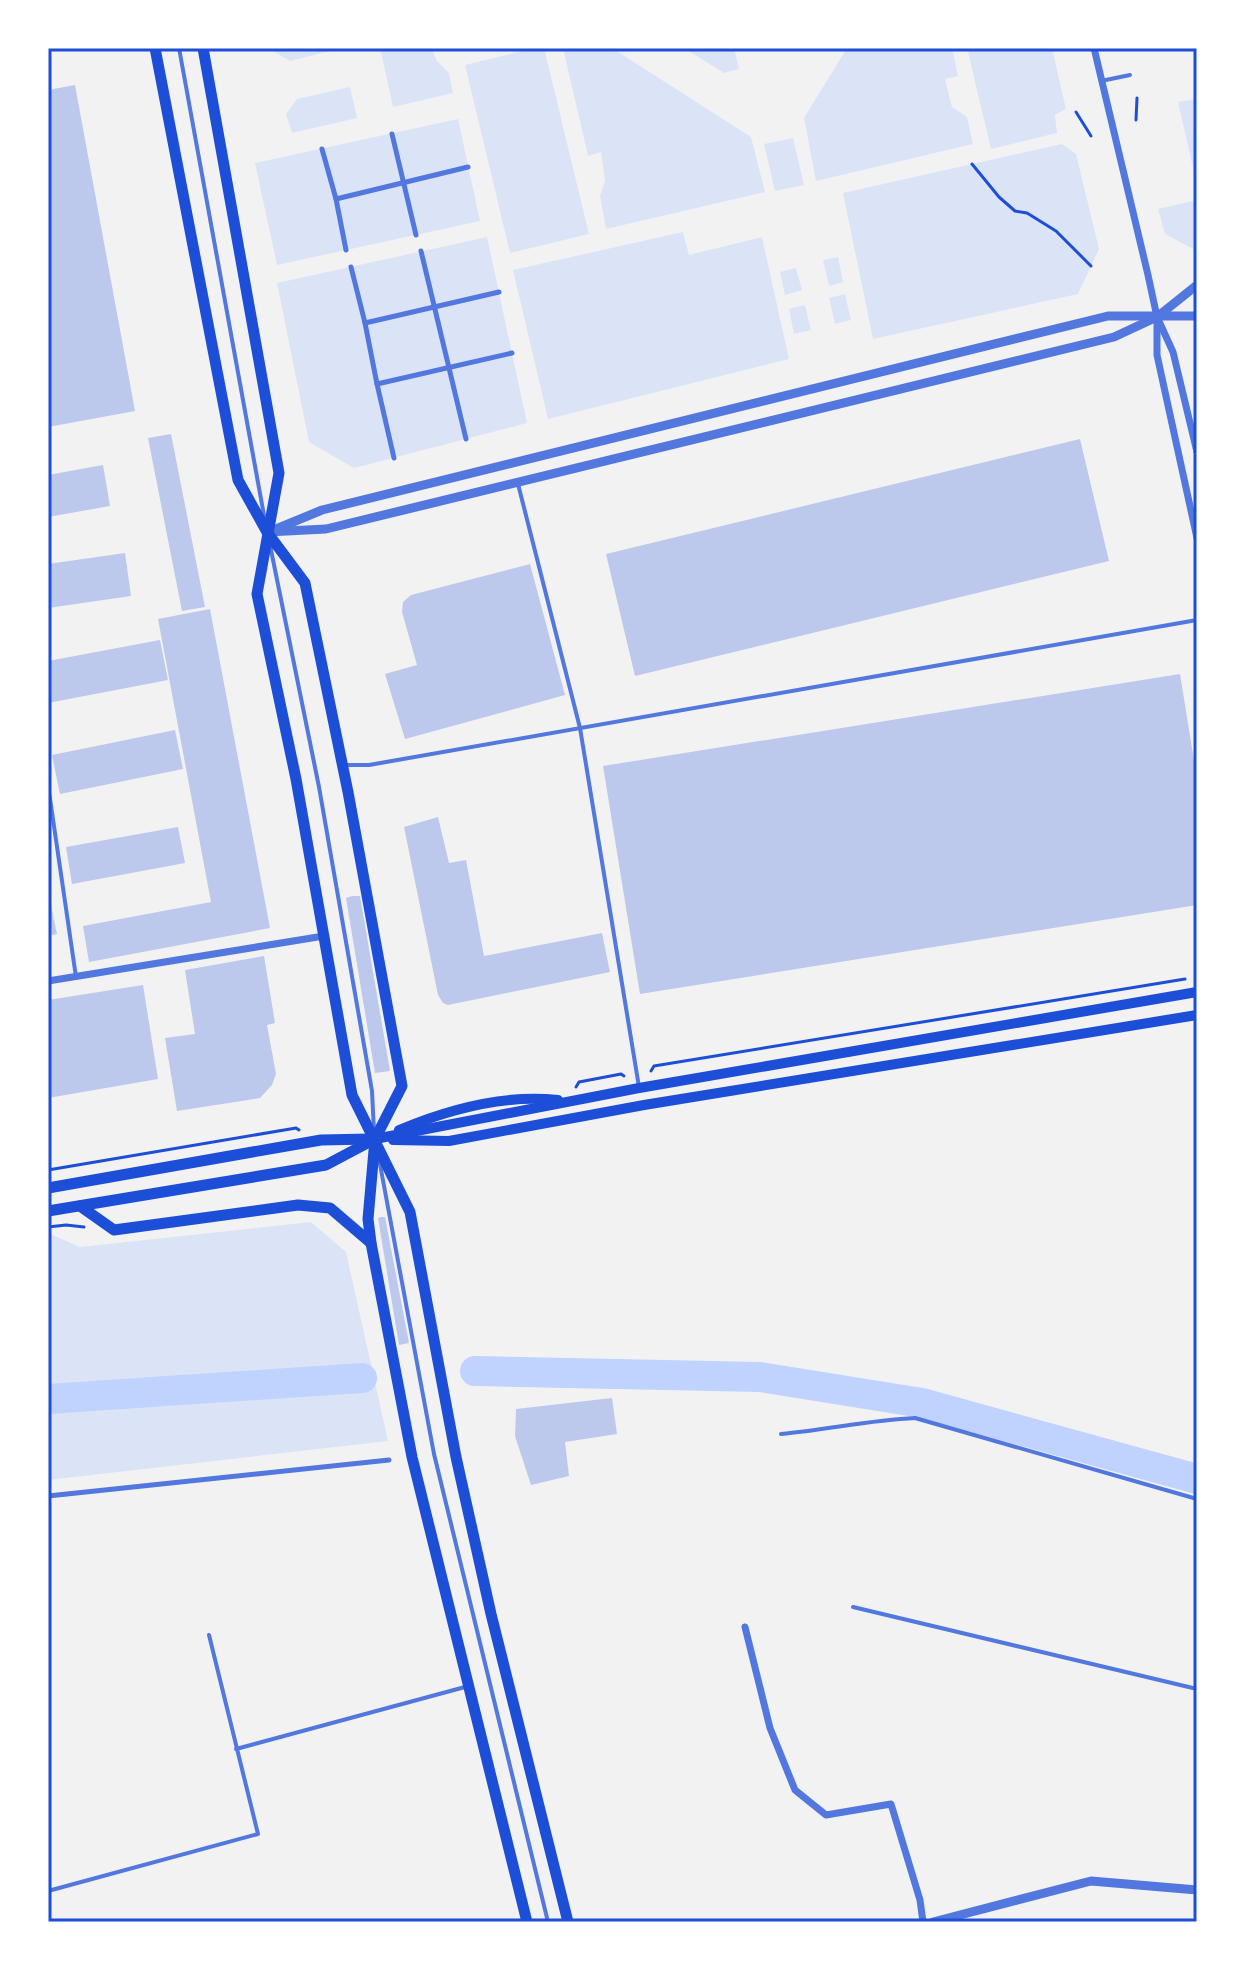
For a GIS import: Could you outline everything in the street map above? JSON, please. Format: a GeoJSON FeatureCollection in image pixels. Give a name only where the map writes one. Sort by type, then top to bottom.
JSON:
{"type":"FeatureCollection","features":[{"type":"Feature","properties":{"kind":"main road"},"geometry":{"type":"LineString","coordinates":[[155,48],[238,480],[267,532],[305,583],[342,765],[402,1086],[375,1139],[368,1219],[371,1243],[412,1457],[527,1922]]}},
{"type":"Feature","properties":{"kind":"main road"},"geometry":{"type":"LineString","coordinates":[[203,48],[279,473],[257,594],[296,779],[352,1095],[410,1212],[444,1394],[491,1614],[568,1922]]}},
{"type":"Feature","properties":{"kind":"main road"},"geometry":{"type":"LineString","coordinates":[[48,1211],[326,1165],[375,1139],[444,1111],[529,1097],[569,1101],[1197,992]]}},
{"type":"Feature","properties":{"kind":"main road"},"geometry":{"type":"LineString","coordinates":[[48,1188],[321,1140],[449,1141],[644,1105],[1197,1015]]}},
{"type":"Feature","properties":{"kind":"main road"},"geometry":{"type":"LineString","coordinates":[[80,1206],[114,1230],[298,1205],[330,1208],[371,1243]]}},
{"type":"Feature","properties":{"kind":"street"},"geometry":{"type":"LineString","coordinates":[[1094,48],[1157,317],[1173,352],[1197,452]]}},
{"type":"Feature","properties":{"kind":"street"},"geometry":{"type":"LineString","coordinates":[[392,134],[416,235]]}},
{"type":"Feature","properties":{"kind":"street"},"geometry":{"type":"LineString","coordinates":[[322,149],[346,250]]}},
{"type":"Feature","properties":{"kind":"street"},"geometry":{"type":"LineString","coordinates":[[336,199],[468,167]]}},
{"type":"Feature","properties":{"kind":"street"},"geometry":{"type":"LineString","coordinates":[[421,251],[466,439]]}},
{"type":"Feature","properties":{"kind":"street"},"geometry":{"type":"LineString","coordinates":[[351,267],[394,458]]}},
{"type":"Feature","properties":{"kind":"street"},"geometry":{"type":"LineString","coordinates":[[267,532],[326,529],[1114,337],[1157,317],[1197,285]]}},
{"type":"Feature","properties":{"kind":"street"},"geometry":{"type":"LineString","coordinates":[[365,323],[499,292]]}},
{"type":"Feature","properties":{"kind":"street"},"geometry":{"type":"LineString","coordinates":[[267,532],[322,510],[1108,316],[1197,316]]}},
{"type":"Feature","properties":{"kind":"street"},"geometry":{"type":"LineString","coordinates":[[1157,317],[1157,355],[1197,538]]}},
{"type":"Feature","properties":{"kind":"street"},"geometry":{"type":"LineString","coordinates":[[377,384],[512,353]]}},
{"type":"Feature","properties":{"kind":"street"},"geometry":{"type":"LineString","coordinates":[[48,981],[324,936]]}},
{"type":"Feature","properties":{"kind":"street"},"geometry":{"type":"LineString","coordinates":[[48,1496],[389,1460]]}},
{"type":"Feature","properties":{"kind":"street"},"geometry":{"type":"LineString","coordinates":[[745,1627],[770,1728],[795,1790],[826,1815],[891,1804],[920,1900],[923,1922]]}},
{"type":"Feature","properties":{"kind":"street"},"geometry":{"type":"LineString","coordinates":[[939,1921],[1091,1881],[1197,1890]]}},
{"type":"Feature","properties":{"kind":"lane"},"geometry":{"type":"LineString","coordinates":[[179,48],[267,532],[319,787],[372,1091],[375,1139],[434,1454],[548,1922]]}},
{"type":"Feature","properties":{"kind":"lane"},"geometry":{"type":"LineString","coordinates":[[1101,81],[1130,75]]}},
{"type":"Feature","properties":{"kind":"lane"},"geometry":{"type":"LineString","coordinates":[[517,482],[580,728],[639,1088]]}},
{"type":"Feature","properties":{"kind":"lane"},"geometry":{"type":"LineString","coordinates":[[342,765],[369,765],[1197,620]]}},
{"type":"Feature","properties":{"kind":"lane"},"geometry":{"type":"LineString","coordinates":[[48,785],[76,977]]}},
{"type":"Feature","properties":{"kind":"lane"},"geometry":{"type":"LineString","coordinates":[[781,1434],[833,1429],[870,1420],[915,1418],[1197,1499]]}},
{"type":"Feature","properties":{"kind":"lane"},"geometry":{"type":"LineString","coordinates":[[853,1607],[1197,1689]]}},
{"type":"Feature","properties":{"kind":"lane"},"geometry":{"type":"LineString","coordinates":[[48,1891],[258,1834],[209,1635]]}},
{"type":"Feature","properties":{"kind":"lane"},"geometry":{"type":"LineString","coordinates":[[236,1749],[467,1686]]}},
{"type":"Feature","properties":{"kind":"path"},"geometry":{"type":"LineString","coordinates":[[1136,120],[1137,98]]}},
{"type":"Feature","properties":{"kind":"path"},"geometry":{"type":"LineString","coordinates":[[1076,112],[1091,136]]}},
{"type":"Feature","properties":{"kind":"path"},"geometry":{"type":"LineString","coordinates":[[972,164],[1015,211],[1027,213],[1056,231],[1091,266]]}},
{"type":"Feature","properties":{"kind":"path"},"geometry":{"type":"LineString","coordinates":[[569,1101],[579,1082],[621,1074],[639,1088],[654,1066],[1197,977]]}},
{"type":"Feature","properties":{"kind":"path"},"geometry":{"type":"LineString","coordinates":[[48,1170],[296,1128],[321,1140]]}},
{"type":"Feature","properties":{"kind":"path"},"geometry":{"type":"LineString","coordinates":[[48,1227],[66,1225],[114,1230]]}},
{"type":"Feature","properties":{"kind":"shaded area"},"geometry":{"type":"Polygon","coordinates":[[[273,48],[342,48],[290,61],[273,48]]]}},
{"type":"Feature","properties":{"kind":"shaded area"},"geometry":{"type":"Polygon","coordinates":[[[380,48],[431,48],[437,61],[449,73],[453,93],[393,107],[380,48]]]}},
{"type":"Feature","properties":{"kind":"shaded area"},"geometry":{"type":"Polygon","coordinates":[[[544,48],[589,234],[510,253],[465,65],[544,48]]]}},
{"type":"Feature","properties":{"kind":"shaded area"},"geometry":{"type":"Polygon","coordinates":[[[563,48],[612,48],[751,137],[765,192],[606,229],[600,196],[605,181],[601,152],[588,156],[563,48]]]}},
{"type":"Feature","properties":{"kind":"shaded area"},"geometry":{"type":"Polygon","coordinates":[[[684,48],[734,48],[739,69],[724,73],[684,48]]]}},
{"type":"Feature","properties":{"kind":"shaded area"},"geometry":{"type":"Polygon","coordinates":[[[847,48],[952,48],[958,76],[945,79],[952,107],[967,117],[973,144],[816,181],[804,118],[847,48]]]}},
{"type":"Feature","properties":{"kind":"shaded area"},"geometry":{"type":"Polygon","coordinates":[[[967,48],[1052,48],[1066,109],[1055,115],[1057,133],[991,149],[967,48]]]}},
{"type":"Feature","properties":{"kind":"shaded area"},"geometry":{"type":"Polygon","coordinates":[[[350,87],[357,118],[292,133],[286,114],[297,99],[350,87]]]}},
{"type":"Feature","properties":{"kind":"shaded area"},"geometry":{"type":"Polygon","coordinates":[[[1197,99],[1197,185],[1178,102],[1197,99]]]}},
{"type":"Feature","properties":{"kind":"shaded area"},"geometry":{"type":"Polygon","coordinates":[[[458,119],[480,221],[277,265],[255,163],[458,119]]]}},
{"type":"Feature","properties":{"kind":"shaded area"},"geometry":{"type":"Polygon","coordinates":[[[793,138],[804,185],[775,191],[764,144],[793,138]]]}},
{"type":"Feature","properties":{"kind":"shaded area"},"geometry":{"type":"Polygon","coordinates":[[[1062,144],[1076,154],[1099,249],[1078,294],[873,339],[843,193],[1062,144]]]}},
{"type":"Feature","properties":{"kind":"shaded area"},"geometry":{"type":"Polygon","coordinates":[[[1197,200],[1197,251],[1165,234],[1158,209],[1197,200]]]}},
{"type":"Feature","properties":{"kind":"shaded area"},"geometry":{"type":"Polygon","coordinates":[[[683,232],[689,255],[762,237],[789,359],[548,419],[513,270],[683,232]]]}},
{"type":"Feature","properties":{"kind":"shaded area"},"geometry":{"type":"Polygon","coordinates":[[[487,237],[527,423],[354,468],[309,442],[277,283],[487,237]]]}},
{"type":"Feature","properties":{"kind":"shaded area"},"geometry":{"type":"Polygon","coordinates":[[[838,257],[843,282],[829,286],[823,260],[838,257]]]}},
{"type":"Feature","properties":{"kind":"shaded area"},"geometry":{"type":"Polygon","coordinates":[[[796,268],[802,290],[785,295],[780,272],[796,268]]]}},
{"type":"Feature","properties":{"kind":"shaded area"},"geometry":{"type":"Polygon","coordinates":[[[845,294],[851,320],[835,324],[829,298],[845,294]]]}},
{"type":"Feature","properties":{"kind":"shaded area"},"geometry":{"type":"Polygon","coordinates":[[[805,305],[811,330],[794,334],[789,309],[805,305]]]}},
{"type":"Feature","properties":{"kind":"shaded area"},"geometry":{"type":"Polygon","coordinates":[[[311,1222],[346,1252],[388,1441],[48,1480],[48,1233],[80,1247],[311,1222]]]}},
{"type":"Feature","properties":{"kind":"building"},"geometry":{"type":"Polygon","coordinates":[[[75,85],[135,411],[48,427],[48,90],[75,85]]]}},
{"type":"Feature","properties":{"kind":"building"},"geometry":{"type":"Polygon","coordinates":[[[171,434],[205,607],[182,611],[148,438],[171,434]]]}},
{"type":"Feature","properties":{"kind":"building"},"geometry":{"type":"Polygon","coordinates":[[[1080,439],[1109,561],[635,676],[606,554],[1080,439]]]}},
{"type":"Feature","properties":{"kind":"building"},"geometry":{"type":"Polygon","coordinates":[[[103,465],[110,506],[48,517],[48,475],[103,465]]]}},
{"type":"Feature","properties":{"kind":"building"},"geometry":{"type":"Polygon","coordinates":[[[125,553],[131,596],[48,608],[48,564],[125,553]]]}},
{"type":"Feature","properties":{"kind":"building"},"geometry":{"type":"Polygon","coordinates":[[[530,564],[565,695],[405,739],[385,674],[417,665],[402,612],[403,602],[411,595],[530,564]]]}},
{"type":"Feature","properties":{"kind":"building"},"geometry":{"type":"Polygon","coordinates":[[[210,609],[270,928],[89,962],[83,926],[211,902],[158,619],[210,609]]]}},
{"type":"Feature","properties":{"kind":"building"},"geometry":{"type":"Polygon","coordinates":[[[160,640],[168,680],[48,703],[48,661],[160,640]]]}},
{"type":"Feature","properties":{"kind":"building"},"geometry":{"type":"Polygon","coordinates":[[[1180,674],[1197,779],[1197,905],[640,994],[603,766],[1180,674]]]}},
{"type":"Feature","properties":{"kind":"building"},"geometry":{"type":"Polygon","coordinates":[[[175,730],[183,769],[60,794],[52,755],[175,730]]]}},
{"type":"Feature","properties":{"kind":"building"},"geometry":{"type":"Polygon","coordinates":[[[438,817],[449,863],[466,860],[484,956],[602,933],[610,972],[448,1005],[443,1003],[438,995],[404,827],[438,817]]]}},
{"type":"Feature","properties":{"kind":"building"},"geometry":{"type":"Polygon","coordinates":[[[178,827],[185,863],[72,884],[66,847],[178,827]]]}},
{"type":"Feature","properties":{"kind":"building"},"geometry":{"type":"Polygon","coordinates":[[[48,892],[57,934],[48,936],[48,892]]]}},
{"type":"Feature","properties":{"kind":"building"},"geometry":{"type":"Polygon","coordinates":[[[360,896],[390,1071],[375,1073],[346,898],[360,896]]]}},
{"type":"Feature","properties":{"kind":"building"},"geometry":{"type":"Polygon","coordinates":[[[264,956],[275,1023],[267,1025],[276,1074],[272,1085],[260,1098],[177,1111],[165,1038],[195,1034],[185,970],[264,956]]]}},
{"type":"Feature","properties":{"kind":"building"},"geometry":{"type":"Polygon","coordinates":[[[143,985],[158,1079],[48,1098],[48,1000],[143,985]]]}},
{"type":"Feature","properties":{"kind":"building"},"geometry":{"type":"Polygon","coordinates":[[[385,1217],[409,1343],[399,1345],[378,1218],[385,1217]]]}},
{"type":"Feature","properties":{"kind":"building"},"geometry":{"type":"Polygon","coordinates":[[[612,1398],[617,1434],[565,1442],[569,1476],[531,1485],[515,1436],[516,1409],[612,1398]]]}},
{"type":"Feature","properties":{"kind":"waterway"},"geometry":{"type":"LineString","coordinates":[[475,1371],[760,1377],[922,1403],[1197,1479]]}},
{"type":"Feature","properties":{"kind":"waterway"},"geometry":{"type":"LineString","coordinates":[[48,1399],[362,1378]]}}]}
